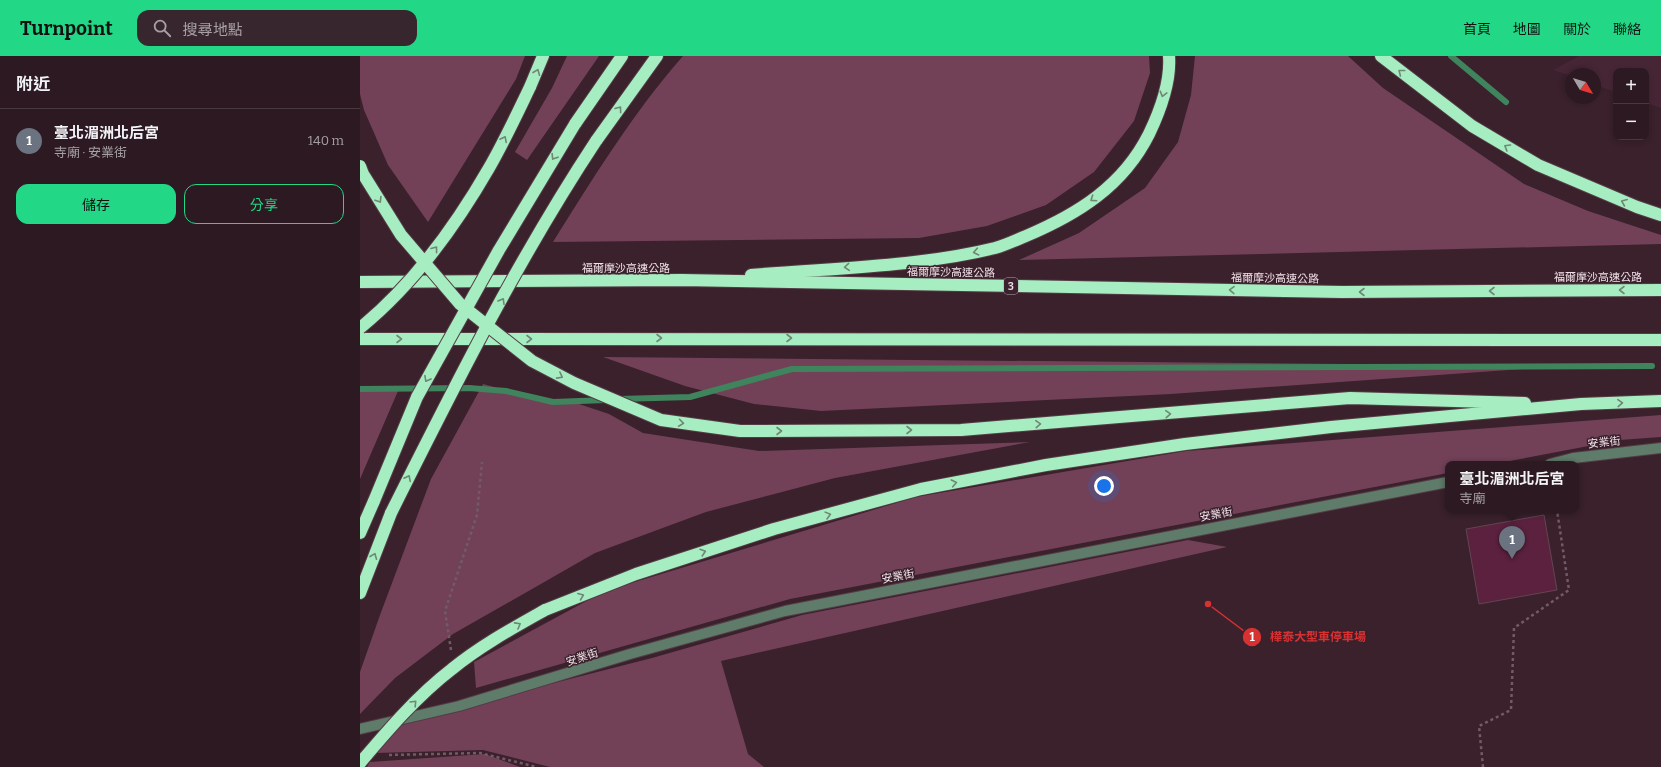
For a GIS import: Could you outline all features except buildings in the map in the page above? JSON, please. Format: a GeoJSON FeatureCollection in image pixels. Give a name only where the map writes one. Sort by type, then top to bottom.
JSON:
{"type":"FeatureCollection","features":[{"type":"Feature","properties":{"kind":"highway"},"geometry":{"type":"LineString","coordinates":[[360,328],[379,313],[435,251],[489,168],[530,87],[543,56]]}},
{"type":"Feature","properties":{"kind":"highway"},"geometry":{"type":"LineString","coordinates":[[360,533],[416,397],[498,250],[575,124],[622,56]]}},
{"type":"Feature","properties":{"kind":"highway"},"geometry":{"type":"LineString","coordinates":[[360,592],[391,513],[466,364],[569,182],[596,141],[657,56]]}},
{"type":"Feature","properties":{"kind":"highway"},"geometry":{"type":"LineString","coordinates":[[682,280],[942,259],[997,248],[1058,222],[1108,189],[1139,154],[1157,118],[1170,69],[1169,56]]}},
{"type":"Feature","properties":{"kind":"highway"},"geometry":{"type":"LineString","coordinates":[[1381,56],[1472,126],[1538,165],[1637,207],[1661,215]]}},
{"type":"Feature","properties":{"kind":"highway"},"geometry":{"type":"LineString","coordinates":[[360,166],[363,174],[401,235],[460,304],[532,361],[574,383],[661,420],[740,431],[961,430],[1350,398],[1581,404]]}},
{"type":"Feature","properties":{"kind":"highway","name":"福爾摩沙高速公路"},"geometry":{"type":"LineString","coordinates":[[360,282],[682,280],[1342,292],[1661,290]]}},
{"type":"Feature","properties":{"kind":"highway"},"geometry":{"type":"LineString","coordinates":[[360,339],[1661,340]]}},
{"type":"Feature","properties":{"kind":"highway"},"geometry":{"type":"LineString","coordinates":[[360,763],[406,711],[452,669],[506,632],[545,610],[636,574],[767,531],[921,489],[1046,465],[1185,444],[1331,427],[1581,404],[1661,401]]}},
{"type":"Feature","properties":{"kind":"street","name":"安業街"},"geometry":{"type":"LineString","coordinates":[[1562,461],[1573,458],[1661,448]]}},
{"type":"Feature","properties":{"kind":"street","name":"安業街"},"geometry":{"type":"LineString","coordinates":[[360,729],[466,704],[630,654],[785,611],[1445,483]]}},
{"type":"Feature","properties":{"kind":"path"},"geometry":{"type":"LineString","coordinates":[[451,651],[445,611],[477,515],[482,462]]}},
{"type":"Feature","properties":{"kind":"path"},"geometry":{"type":"LineString","coordinates":[[1483,767],[1479,726],[1511,710],[1514,628],[1569,590],[1557,513]]}},
{"type":"Feature","properties":{"kind":"path"},"geometry":{"type":"LineString","coordinates":[[383,755],[480,753],[536,767]]}},
{"type":"Feature","properties":{"kind":"shaded area"},"geometry":{"type":"Polygon","coordinates":[[[360,56],[525,56],[516,79],[428,222],[388,165],[364,110],[360,94],[360,56]]]}},
{"type":"Feature","properties":{"kind":"shaded area"},"geometry":{"type":"Polygon","coordinates":[[[567,56],[599,56],[527,160],[515,152],[552,88],[567,56]]]}},
{"type":"Feature","properties":{"kind":"shaded area"},"geometry":{"type":"Polygon","coordinates":[[[683,56],[1149,56],[1150,73],[1134,121],[1094,172],[1046,205],[987,226],[919,238],[553,242],[630,123],[683,56]]]}},
{"type":"Feature","properties":{"kind":"shaded area"},"geometry":{"type":"Polygon","coordinates":[[[1195,56],[1348,56],[1383,88],[1524,184],[1588,211],[1661,235],[1661,244],[1019,260],[1079,233],[1145,188],[1178,142],[1191,95],[1195,56]]]}},
{"type":"Feature","properties":{"kind":"shaded area"},"geometry":{"type":"Polygon","coordinates":[[[1579,56],[1661,56],[1661,108],[1649,104],[1649,68],[1613,68],[1613,91],[1601,87],[1601,68],[1565,68],[1565,74],[1553,70],[1579,56]]]}},
{"type":"Feature","properties":{"kind":"shaded area"},"geometry":{"type":"Polygon","coordinates":[[[603,357],[1566,366],[1171,394],[821,411],[754,404],[685,386],[603,357]]]}},
{"type":"Feature","properties":{"kind":"shaded area"},"geometry":{"type":"Polygon","coordinates":[[[483,384],[551,403],[579,404],[609,414],[643,433],[759,451],[1030,442],[835,478],[706,512],[595,553],[453,634],[395,678],[360,714],[360,672],[380,615],[431,479],[483,384]]]}},
{"type":"Feature","properties":{"kind":"shaded area"},"geometry":{"type":"Polygon","coordinates":[[[360,387],[398,391],[360,479],[360,387]]]}},
{"type":"Feature","properties":{"kind":"shaded area"},"geometry":{"type":"Polygon","coordinates":[[[1661,415],[1661,437],[1620,440],[1510,461],[1445,461],[1445,474],[790,599],[476,688],[474,662],[605,591],[916,497],[1186,451],[1661,415]]]}},
{"type":"Feature","properties":{"kind":"shaded area"},"geometry":{"type":"Polygon","coordinates":[[[1188,540],[1227,547],[721,661],[748,754],[764,767],[550,767],[483,750],[375,753],[401,722],[652,658],[802,615],[1188,540]]]}},
{"type":"Feature","properties":{"kind":"shaded area"},"geometry":{"type":"Polygon","coordinates":[[[485,754],[520,767],[367,767],[370,762],[485,754]]]}},
{"type":"Feature","properties":{"kind":"waterway"},"geometry":{"type":"LineString","coordinates":[[1451,56],[1506,102]]}},
{"type":"Feature","properties":{"kind":"waterway"},"geometry":{"type":"LineString","coordinates":[[619,399],[690,397],[792,369],[1652,366]]}},
{"type":"Feature","properties":{"kind":"waterway"},"geometry":{"type":"LineString","coordinates":[[360,389],[469,388],[506,391],[553,402],[606,400]]}},
{"type":"Feature","properties":{"kind":"place","name":"臺北湄洲北后宮"},"geometry":{"type":"Point","coordinates":[1512,559]}},
{"type":"Feature","properties":{"kind":"place","name":"樺泰大型車停車場"},"geometry":{"type":"Point","coordinates":[1208,604]}}]}
